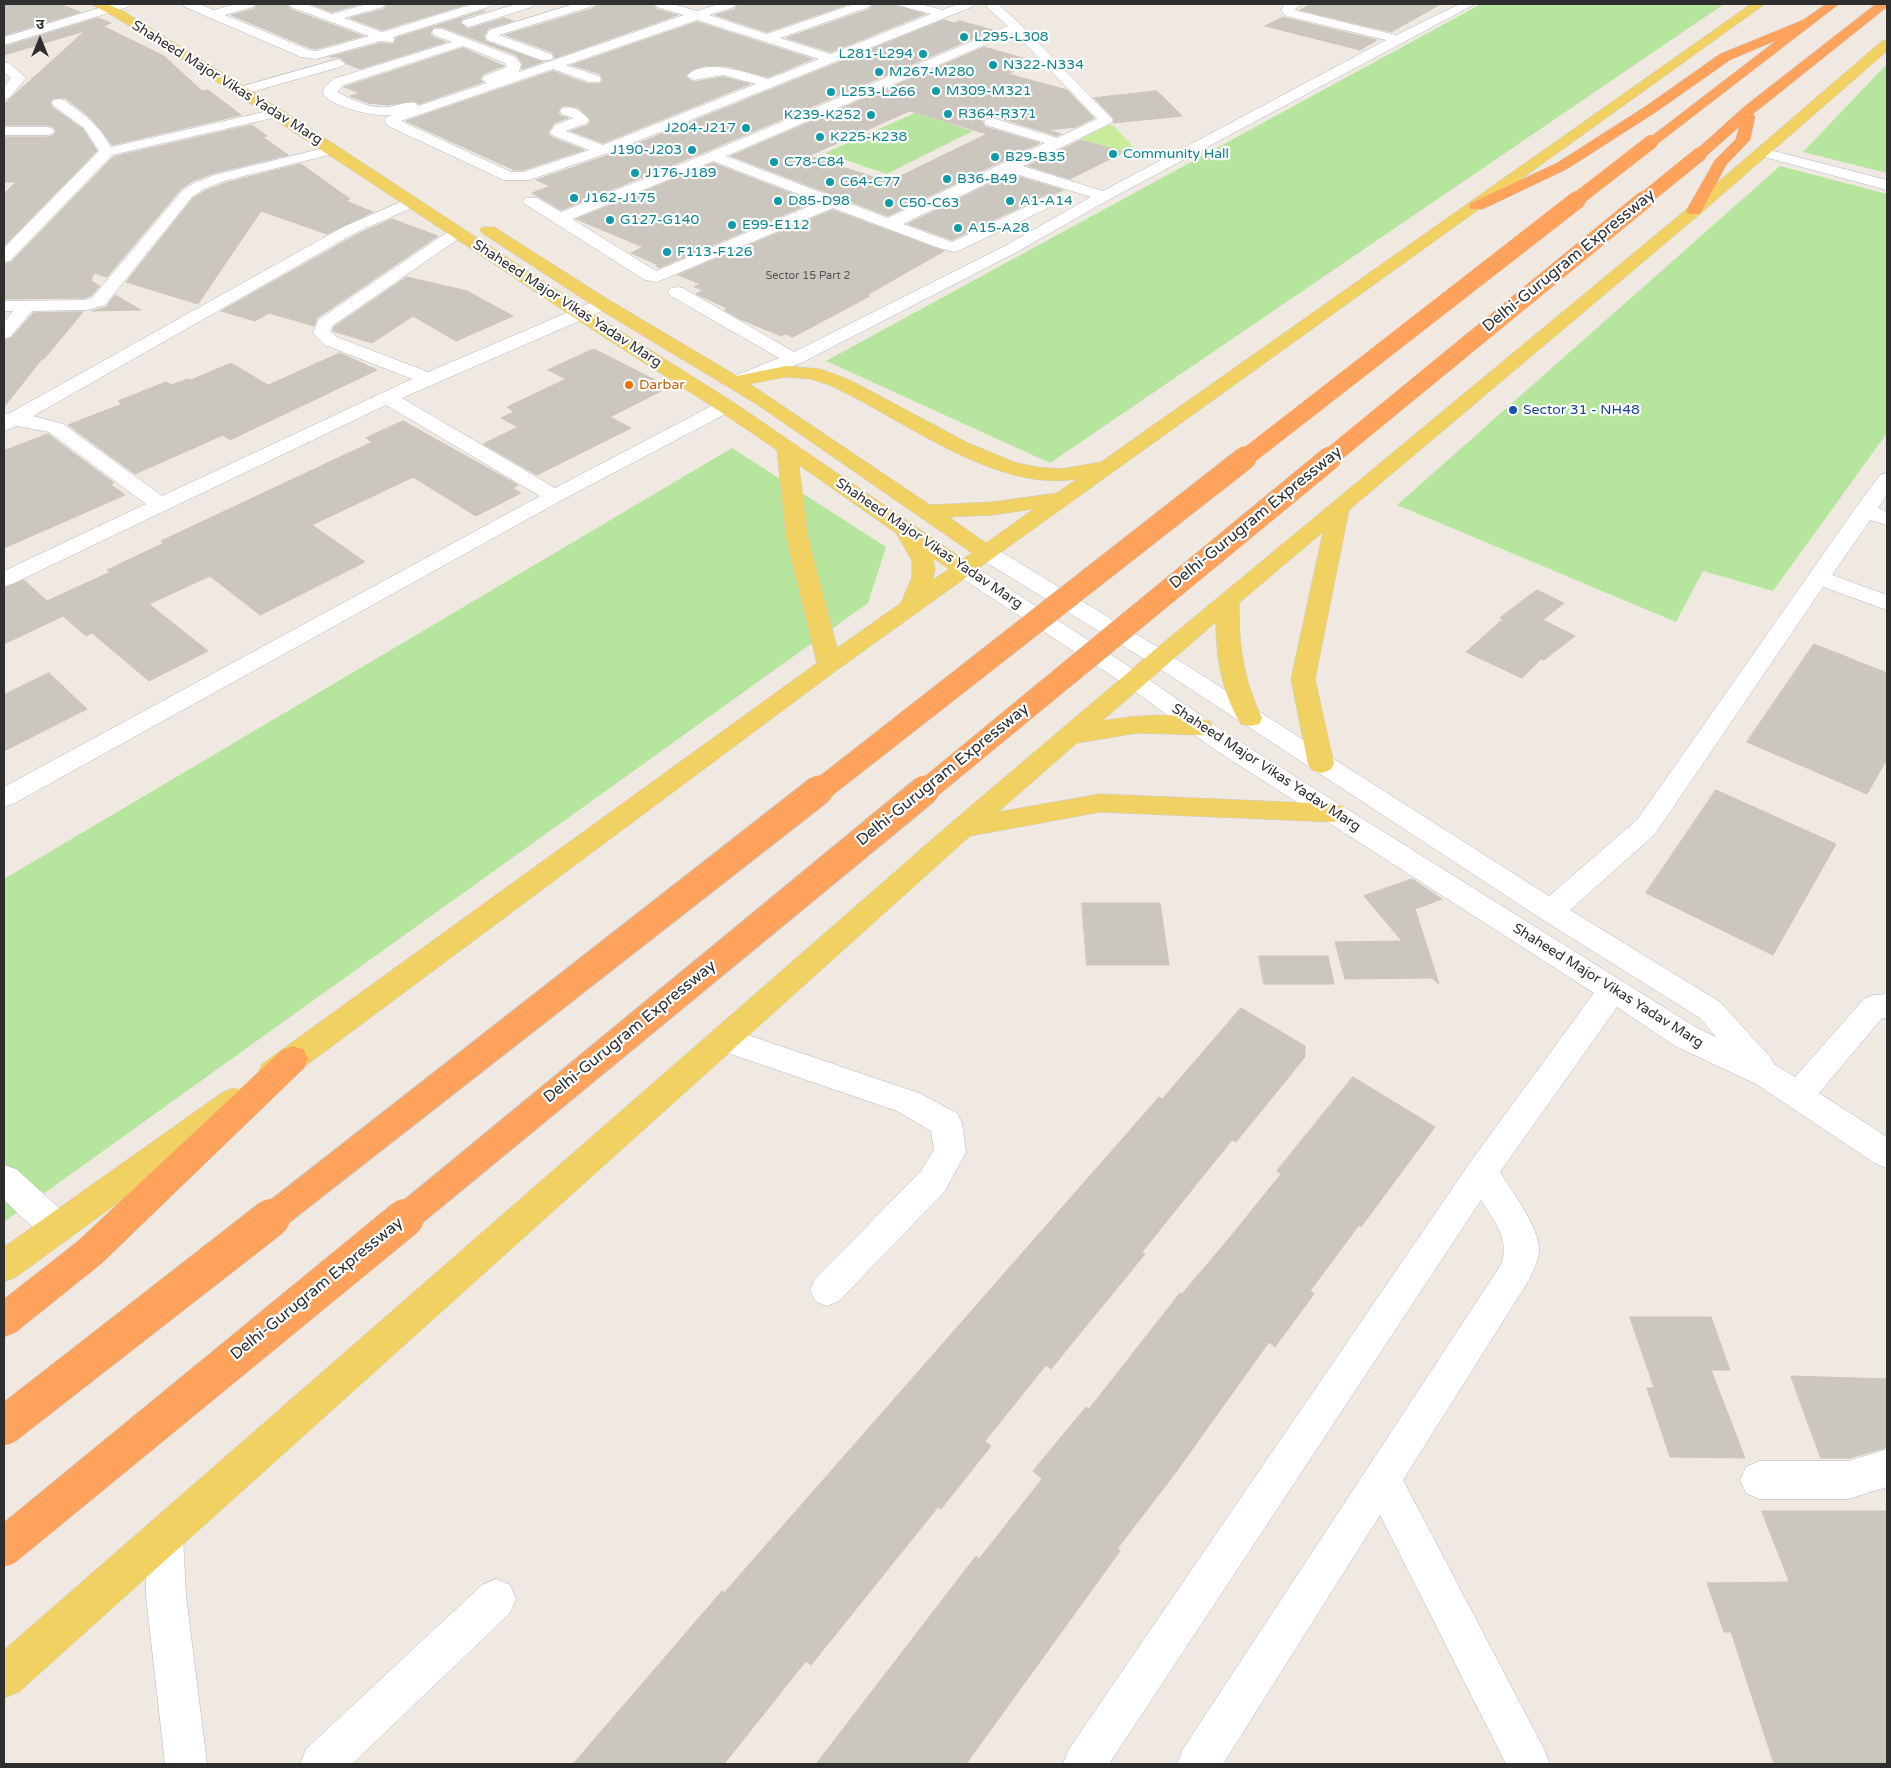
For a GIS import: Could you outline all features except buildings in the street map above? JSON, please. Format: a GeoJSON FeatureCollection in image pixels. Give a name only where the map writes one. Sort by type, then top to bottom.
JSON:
{"type":"FeatureCollection","features":[{"type":"Feature","properties":{"kind":"highway"},"geometry":{"type":"LineString","coordinates":[[4,1426],[1651,142],[1833,4]]}},
{"type":"Feature","properties":{"kind":"highway","name":"Delhi-Gurugram Expressway"},"geometry":{"type":"LineString","coordinates":[[4,1547],[1700,154],[1750,108],[1883,4]]}},
{"type":"Feature","properties":{"kind":"highway"},"geometry":{"type":"LineString","coordinates":[[1477,206],[1562,166],[1651,109],[1725,57],[1808,23]]}},
{"type":"Feature","properties":{"kind":"highway"},"geometry":{"type":"LineString","coordinates":[[1694,211],[1720,163],[1743,140],[1750,108]]}},
{"type":"Feature","properties":{"kind":"highway"},"geometry":{"type":"LineString","coordinates":[[4,1320],[90,1252],[293,1059]]}},
{"type":"Feature","properties":{"kind":"main road","name":"Shaheed Major Vikas Yadav Marg"},"geometry":{"type":"LineString","coordinates":[[124,4],[264,85],[305,112]]}},
{"type":"Feature","properties":{"kind":"main road"},"geometry":{"type":"LineString","coordinates":[[4,1266],[293,1059],[911,606],[1759,4]]}},
{"type":"Feature","properties":{"kind":"main road","name":"Shaheed Major Vikas Yadav Marg"},"geometry":{"type":"LineString","coordinates":[[102,6],[119,14],[277,113],[582,314],[726,406],[963,569]]}},
{"type":"Feature","properties":{"kind":"main road"},"geometry":{"type":"LineString","coordinates":[[4,1677],[961,829],[1159,658],[1694,211],[1887,44]]}},
{"type":"Feature","properties":{"kind":"main road","name":"Shaheed Major Vikas Yadav Marg"},"geometry":{"type":"LineString","coordinates":[[471,219],[603,304],[736,382],[987,553]]}},
{"type":"Feature","properties":{"kind":"main road"},"geometry":{"type":"LineString","coordinates":[[736,382],[774,372],[802,371],[821,375],[877,400],[964,448],[1011,468],[1043,474],[1064,475],[1112,464]]}},
{"type":"Feature","properties":{"kind":"main road"},"geometry":{"type":"LineString","coordinates":[[787,448],[797,537],[829,665]]}},
{"type":"Feature","properties":{"kind":"main road"},"geometry":{"type":"LineString","coordinates":[[926,512],[968,512],[1008,508],[1066,497]]}},
{"type":"Feature","properties":{"kind":"main road"},"geometry":{"type":"LineString","coordinates":[[1321,764],[1303,679],[1339,508]]}},
{"type":"Feature","properties":{"kind":"main road"},"geometry":{"type":"LineString","coordinates":[[903,527],[920,549],[924,564],[922,585],[911,606]]}},
{"type":"Feature","properties":{"kind":"main road"},"geometry":{"type":"LineString","coordinates":[[1228,600],[1228,658],[1237,694],[1250,718]]}},
{"type":"Feature","properties":{"kind":"main road"},"geometry":{"type":"LineString","coordinates":[[1069,736],[1108,727],[1132,724],[1167,724],[1200,728]]}},
{"type":"Feature","properties":{"kind":"main road"},"geometry":{"type":"LineString","coordinates":[[961,829],[1076,806],[1100,804],[1333,812]]}},
{"type":"Feature","properties":{"kind":"street"},"geometry":{"type":"LineString","coordinates":[[4,41],[102,6],[124,4]]}},
{"type":"Feature","properties":{"kind":"street"},"geometry":{"type":"LineString","coordinates":[[189,4],[306,54],[326,54],[485,4]]}},
{"type":"Feature","properties":{"kind":"street"},"geometry":{"type":"LineString","coordinates":[[214,14],[249,4]]}},
{"type":"Feature","properties":{"kind":"street"},"geometry":{"type":"LineString","coordinates":[[295,4],[401,44]]}},
{"type":"Feature","properties":{"kind":"street"},"geometry":{"type":"LineString","coordinates":[[331,18],[379,4]]}},
{"type":"Feature","properties":{"kind":"street"},"geometry":{"type":"LineString","coordinates":[[241,91],[528,4]]}},
{"type":"Feature","properties":{"kind":"street"},"geometry":{"type":"LineString","coordinates":[[586,4],[493,33],[492,38],[594,79]]}},
{"type":"Feature","properties":{"kind":"street"},"geometry":{"type":"LineString","coordinates":[[661,4],[833,58]]}},
{"type":"Feature","properties":{"kind":"street"},"geometry":{"type":"LineString","coordinates":[[730,4],[664,27],[550,61],[391,120],[393,123],[441,147],[509,176],[524,177],[603,150],[968,4]]}},
{"type":"Feature","properties":{"kind":"street"},"geometry":{"type":"LineString","coordinates":[[737,43],[768,38],[865,4]]}},
{"type":"Feature","properties":{"kind":"street"},"geometry":{"type":"LineString","coordinates":[[908,4],[943,14]]}},
{"type":"Feature","properties":{"kind":"street"},"geometry":{"type":"LineString","coordinates":[[1296,4],[1287,10],[1290,13],[1398,39]]}},
{"type":"Feature","properties":{"kind":"street"},"geometry":{"type":"LineString","coordinates":[[736,382],[794,359],[1009,250],[1097,194],[1469,4]]}},
{"type":"Feature","properties":{"kind":"street"},"geometry":{"type":"LineString","coordinates":[[889,224],[1106,120],[1016,27],[993,6]]}},
{"type":"Feature","properties":{"kind":"street"},"geometry":{"type":"LineString","coordinates":[[664,27],[683,32],[718,22]]}},
{"type":"Feature","properties":{"kind":"street"},"geometry":{"type":"LineString","coordinates":[[560,218],[713,156],[1016,27]]}},
{"type":"Feature","properties":{"kind":"street"},"geometry":{"type":"LineString","coordinates":[[438,32],[464,42],[510,60],[514,64],[514,69],[394,112],[379,113],[364,110],[330,94],[331,88],[338,82],[464,42]]}},
{"type":"Feature","properties":{"kind":"street"},"geometry":{"type":"LineString","coordinates":[[755,48],[768,38]]}},
{"type":"Feature","properties":{"kind":"street"},"geometry":{"type":"LineString","coordinates":[[4,66],[19,78],[4,95]]}},
{"type":"Feature","properties":{"kind":"street"},"geometry":{"type":"LineString","coordinates":[[694,76],[708,70],[724,70],[769,84]]}},
{"type":"Feature","properties":{"kind":"street"},"geometry":{"type":"LineString","coordinates":[[701,97],[719,104]]}},
{"type":"Feature","properties":{"kind":"street"},"geometry":{"type":"LineString","coordinates":[[59,103],[95,131],[107,152]]}},
{"type":"Feature","properties":{"kind":"street"},"geometry":{"type":"LineString","coordinates":[[434,105],[450,112]]}},
{"type":"Feature","properties":{"kind":"street"},"geometry":{"type":"LineString","coordinates":[[567,111],[579,116],[582,120],[560,128],[557,132],[603,150]]}},
{"type":"Feature","properties":{"kind":"street"},"geometry":{"type":"LineString","coordinates":[[6,254],[107,152],[277,113]]}},
{"type":"Feature","properties":{"kind":"street"},"geometry":{"type":"LineString","coordinates":[[649,119],[666,125]]}},
{"type":"Feature","properties":{"kind":"street"},"geometry":{"type":"LineString","coordinates":[[991,122],[1059,143]]}},
{"type":"Feature","properties":{"kind":"street"},"geometry":{"type":"LineString","coordinates":[[4,131],[47,131]]}},
{"type":"Feature","properties":{"kind":"street"},"geometry":{"type":"LineString","coordinates":[[4,306],[94,304],[99,301],[187,194],[199,186],[220,178],[332,150]]}},
{"type":"Feature","properties":{"kind":"street"},"geometry":{"type":"LineString","coordinates":[[1762,152],[1887,185]]}},
{"type":"Feature","properties":{"kind":"street"},"geometry":{"type":"LineString","coordinates":[[713,156],[954,247],[1055,199]]}},
{"type":"Feature","properties":{"kind":"street"},"geometry":{"type":"LineString","coordinates":[[1014,165],[1082,191],[1097,194]]}},
{"type":"Feature","properties":{"kind":"street"},"geometry":{"type":"LineString","coordinates":[[531,201],[650,276],[657,277],[832,202]]}},
{"type":"Feature","properties":{"kind":"street"},"geometry":{"type":"LineString","coordinates":[[8,421],[337,236],[412,202]]}},
{"type":"Feature","properties":{"kind":"street"},"geometry":{"type":"LineString","coordinates":[[428,380],[331,341],[322,333],[324,324],[458,232]]}},
{"type":"Feature","properties":{"kind":"street"},"geometry":{"type":"LineString","coordinates":[[677,292],[794,359]]}},
{"type":"Feature","properties":{"kind":"street"},"geometry":{"type":"LineString","coordinates":[[4,579],[387,397],[603,304]]}},
{"type":"Feature","properties":{"kind":"street"},"geometry":{"type":"LineString","coordinates":[[4,333],[27,306]]}},
{"type":"Feature","properties":{"kind":"street"},"geometry":{"type":"LineString","coordinates":[[387,397],[555,496]]}},
{"type":"Feature","properties":{"kind":"street"},"geometry":{"type":"LineString","coordinates":[[4,798],[555,496],[726,406]]}},
{"type":"Feature","properties":{"kind":"street"},"geometry":{"type":"LineString","coordinates":[[8,421],[56,428],[161,505]]}},
{"type":"Feature","properties":{"kind":"street"},"geometry":{"type":"LineString","coordinates":[[1550,911],[1646,827],[1887,479]]}},
{"type":"Feature","properties":{"kind":"street"},"geometry":{"type":"LineString","coordinates":[[1864,510],[1887,519]]}},
{"type":"Feature","properties":{"kind":"street","name":"Shaheed Major Vikas Yadav Marg"},"geometry":{"type":"LineString","coordinates":[[987,553],[1159,658],[1550,911],[1710,1010],[1767,1075]]}},
{"type":"Feature","properties":{"kind":"street","name":"Shaheed Major Vikas Yadav Marg"},"geometry":{"type":"LineString","coordinates":[[963,569],[1134,680],[1200,728],[1686,1037],[1767,1075],[1887,1154]]}},
{"type":"Feature","properties":{"kind":"street"},"geometry":{"type":"LineString","coordinates":[[1818,578],[1887,603]]}},
{"type":"Feature","properties":{"kind":"street"},"geometry":{"type":"LineString","coordinates":[[1084,1764],[1482,1171],[1612,990]]}},
{"type":"Feature","properties":{"kind":"street"},"geometry":{"type":"LineString","coordinates":[[1798,1095],[1874,1007],[1887,1006]]}},
{"type":"Feature","properties":{"kind":"street"},"geometry":{"type":"LineString","coordinates":[[724,1039],[908,1102],[946,1123],[950,1152],[933,1181],[827,1290]]}},
{"type":"Feature","properties":{"kind":"street"},"geometry":{"type":"LineString","coordinates":[[1198,1764],[1517,1269],[1522,1250],[1518,1232],[1482,1171]]}},
{"type":"Feature","properties":{"kind":"street"},"geometry":{"type":"LineString","coordinates":[[4,1179],[57,1228]]}},
{"type":"Feature","properties":{"kind":"street"},"geometry":{"type":"LineString","coordinates":[[1759,1480],[1848,1480],[1886,1470]]}},
{"type":"Feature","properties":{"kind":"street"},"geometry":{"type":"LineString","coordinates":[[1382,1479],[1528,1764]]}},
{"type":"Feature","properties":{"kind":"street"},"geometry":{"type":"LineString","coordinates":[[164,1536],[166,1596],[186,1764]]}},
{"type":"Feature","properties":{"kind":"street"},"geometry":{"type":"LineString","coordinates":[[321,1764],[496,1599]]}},
{"type":"Feature","properties":{"kind":"green space"},"geometry":{"type":"Polygon","coordinates":[[[1481,4],[1724,4],[1050,463],[826,361],[1481,4]]]}},
{"type":"Feature","properties":{"kind":"green space"},"geometry":{"type":"Polygon","coordinates":[[[1887,64],[1887,173],[1803,152],[1887,64]]]}},
{"type":"Feature","properties":{"kind":"green space"},"geometry":{"type":"Polygon","coordinates":[[[915,113],[973,131],[887,174],[825,153],[915,113]]]}},
{"type":"Feature","properties":{"kind":"green space"},"geometry":{"type":"Polygon","coordinates":[[[1109,125],[1114,126],[1135,149],[1125,152],[1080,139],[1109,125]]]}},
{"type":"Feature","properties":{"kind":"green space"},"geometry":{"type":"Polygon","coordinates":[[[1780,166],[1887,194],[1887,433],[1773,591],[1703,571],[1676,622],[1397,505],[1780,166]]]}},
{"type":"Feature","properties":{"kind":"green space"},"geometry":{"type":"Polygon","coordinates":[[[732,448],[886,547],[868,603],[4,1222],[4,879],[732,448]]]}},
{"type":"Feature","properties":{"kind":"place","name":"L295-L308"},"geometry":{"type":"Point","coordinates":[964,37]}},
{"type":"Feature","properties":{"kind":"place","name":"L281-L294"},"geometry":{"type":"Point","coordinates":[923,54]}},
{"type":"Feature","properties":{"kind":"place","name":"N322-N334"},"geometry":{"type":"Point","coordinates":[993,65]}},
{"type":"Feature","properties":{"kind":"place","name":"M267-M280"},"geometry":{"type":"Point","coordinates":[879,72]}},
{"type":"Feature","properties":{"kind":"place","name":"M309-M321"},"geometry":{"type":"Point","coordinates":[936,91]}},
{"type":"Feature","properties":{"kind":"place","name":"L253-L266"},"geometry":{"type":"Point","coordinates":[831,92]}},
{"type":"Feature","properties":{"kind":"place","name":"R364-R371"},"geometry":{"type":"Point","coordinates":[948,114]}},
{"type":"Feature","properties":{"kind":"place","name":"K239-K252"},"geometry":{"type":"Point","coordinates":[871,115]}},
{"type":"Feature","properties":{"kind":"place","name":"J204-J217"},"geometry":{"type":"Point","coordinates":[746,128]}},
{"type":"Feature","properties":{"kind":"place","name":"K225-K238"},"geometry":{"type":"Point","coordinates":[820,137]}},
{"type":"Feature","properties":{"kind":"place","name":"J190-J203"},"geometry":{"type":"Point","coordinates":[692,150]}},
{"type":"Feature","properties":{"kind":"place","name":"Community Hall"},"geometry":{"type":"Point","coordinates":[1113,154]}},
{"type":"Feature","properties":{"kind":"place","name":"B29-B35"},"geometry":{"type":"Point","coordinates":[995,157]}},
{"type":"Feature","properties":{"kind":"place","name":"C78-C84"},"geometry":{"type":"Point","coordinates":[774,162]}},
{"type":"Feature","properties":{"kind":"place","name":"J176-J189"},"geometry":{"type":"Point","coordinates":[635,173]}},
{"type":"Feature","properties":{"kind":"place","name":"B36-B49"},"geometry":{"type":"Point","coordinates":[947,179]}},
{"type":"Feature","properties":{"kind":"place","name":"C64-C77"},"geometry":{"type":"Point","coordinates":[830,182]}},
{"type":"Feature","properties":{"kind":"place","name":"J162-J175"},"geometry":{"type":"Point","coordinates":[574,198]}},
{"type":"Feature","properties":{"kind":"place","name":"D85-D98"},"geometry":{"type":"Point","coordinates":[778,201]}},
{"type":"Feature","properties":{"kind":"place","name":"A1-A14"},"geometry":{"type":"Point","coordinates":[1010,201]}},
{"type":"Feature","properties":{"kind":"place","name":"C50-C63"},"geometry":{"type":"Point","coordinates":[889,203]}},
{"type":"Feature","properties":{"kind":"place","name":"G127-G140"},"geometry":{"type":"Point","coordinates":[610,220]}},
{"type":"Feature","properties":{"kind":"place","name":"E99-E112"},"geometry":{"type":"Point","coordinates":[732,225]}},
{"type":"Feature","properties":{"kind":"place","name":"A15-A28"},"geometry":{"type":"Point","coordinates":[958,228]}},
{"type":"Feature","properties":{"kind":"place","name":"F113-F126"},"geometry":{"type":"Point","coordinates":[667,252]}},
{"type":"Feature","properties":{"kind":"place","name":"Darbar"},"geometry":{"type":"Point","coordinates":[629,385]}},
{"type":"Feature","properties":{"kind":"place","name":"Sector 31 - NH48"},"geometry":{"type":"Point","coordinates":[1513,410]}}]}
